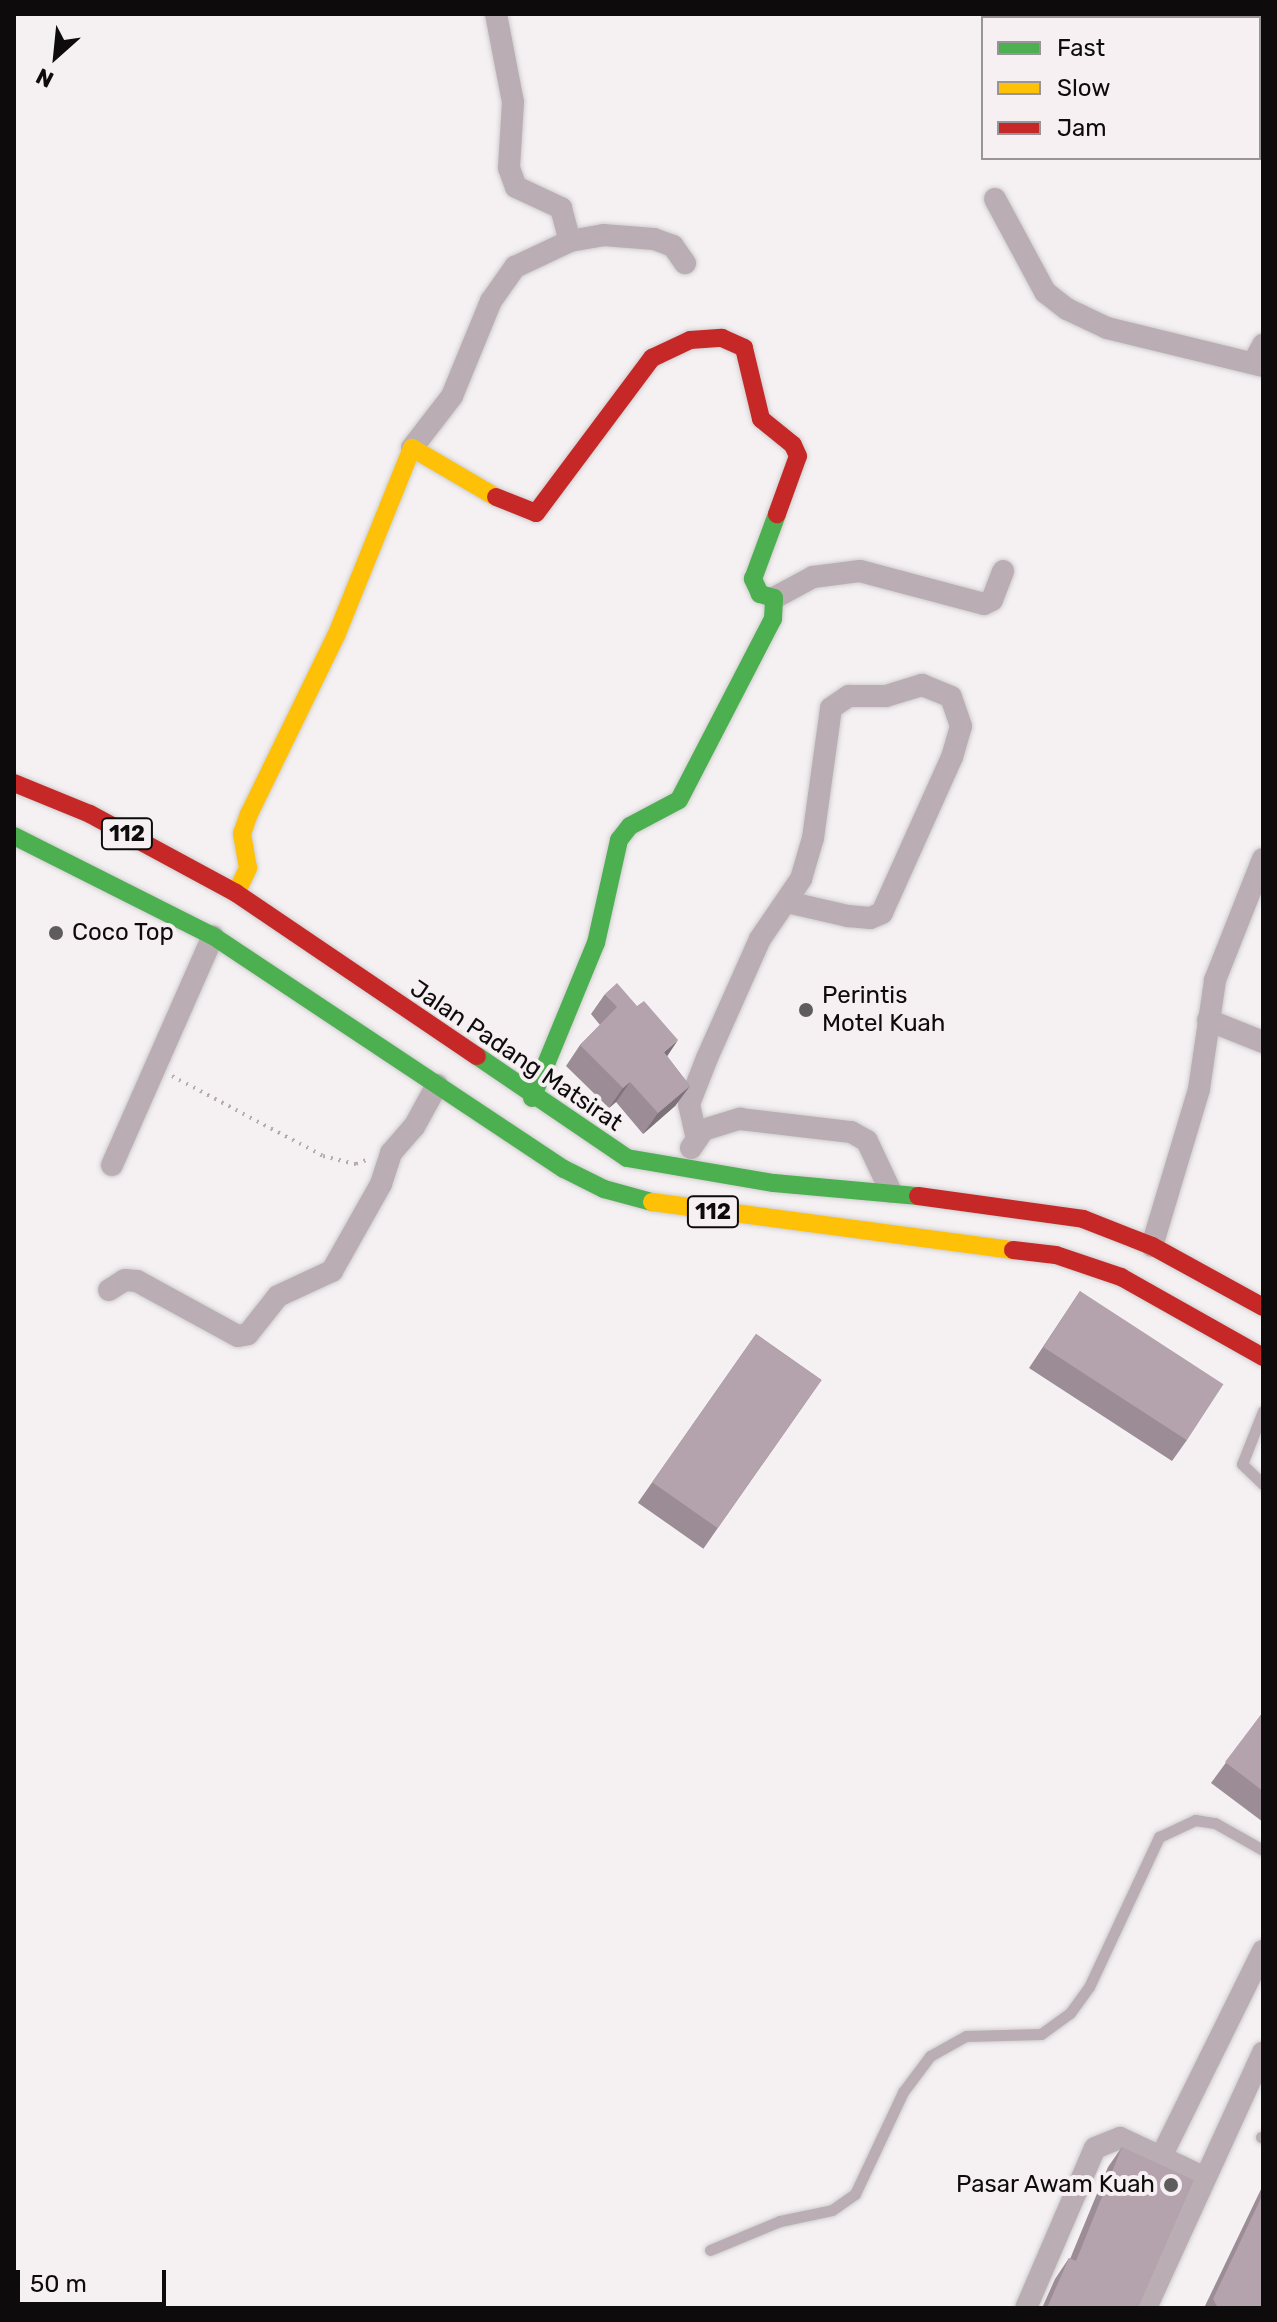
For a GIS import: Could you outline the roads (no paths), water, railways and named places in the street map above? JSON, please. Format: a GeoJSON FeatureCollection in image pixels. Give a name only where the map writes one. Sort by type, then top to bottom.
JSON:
{"type":"FeatureCollection","features":[{"type":"Feature","properties":{"kind":"main road"},"geometry":{"type":"LineString","coordinates":[[213,936],[248,868],[242,834],[249,814],[336,636],[412,448],[479,490],[536,513],[652,358],[690,340],[722,338],[744,348],[761,419],[797,451],[753,579],[760,594],[774,598],[773,619],[679,800],[630,826],[619,840],[596,943],[532,1098]]}},
{"type":"Feature","properties":{"kind":"main road","name":"Jalan Padang Matsirat"},"geometry":{"type":"LineString","coordinates":[[14,783],[90,814],[236,893],[603,1147],[652,1166],[1037,1209],[1083,1219],[1152,1246],[1263,1307]]}},
{"type":"Feature","properties":{"kind":"main road","name":"112"},"geometry":{"type":"LineString","coordinates":[[19,838],[213,936],[437,1085],[604,1189],[673,1207],[1056,1255],[1121,1277],[1263,1357]]}},
{"type":"Feature","properties":{"kind":"street"},"geometry":{"type":"LineString","coordinates":[[496,14],[513,102],[509,168],[516,187],[561,208],[570,241]]}},
{"type":"Feature","properties":{"kind":"street"},"geometry":{"type":"LineString","coordinates":[[995,199],[1045,292],[1067,309],[1107,328],[1260,358]]}},
{"type":"Feature","properties":{"kind":"street"},"geometry":{"type":"LineString","coordinates":[[412,448],[452,396],[504,278],[515,267],[570,241],[603,235],[654,239],[673,246],[685,263]]}},
{"type":"Feature","properties":{"kind":"street"},"geometry":{"type":"LineString","coordinates":[[774,598],[813,577],[860,571],[984,604],[992,600],[1003,571]]}},
{"type":"Feature","properties":{"kind":"street"},"geometry":{"type":"LineString","coordinates":[[697,1139],[689,1104],[760,939],[801,879],[813,838],[831,708],[849,696],[886,696],[922,685],[951,697],[961,726],[952,757],[882,913],[870,918],[848,916],[787,902]]}},
{"type":"Feature","properties":{"kind":"street"},"geometry":{"type":"LineString","coordinates":[[14,864],[19,838]]}},
{"type":"Feature","properties":{"kind":"street"},"geometry":{"type":"LineString","coordinates":[[1152,1246],[1189,1129],[1215,980],[1263,859]]}},
{"type":"Feature","properties":{"kind":"street"},"geometry":{"type":"LineString","coordinates":[[112,1165],[213,936]]}},
{"type":"Feature","properties":{"kind":"street"},"geometry":{"type":"LineString","coordinates":[[1208,1020],[1263,1042]]}},
{"type":"Feature","properties":{"kind":"street"},"geometry":{"type":"LineString","coordinates":[[109,1290],[125,1280],[137,1281],[238,1336],[248,1334],[278,1296],[332,1271],[381,1184],[391,1153],[414,1127],[437,1085]]}},
{"type":"Feature","properties":{"kind":"street"},"geometry":{"type":"LineString","coordinates":[[678,1169],[697,1139],[715,1122],[740,1119],[851,1132],[867,1141],[891,1192]]}},
{"type":"Feature","properties":{"kind":"street"},"geometry":{"type":"LineString","coordinates":[[1161,2157],[1263,1951]]}},
{"type":"Feature","properties":{"kind":"street"},"geometry":{"type":"LineString","coordinates":[[1146,2308],[1263,2053]]}},
{"type":"Feature","properties":{"kind":"street"},"geometry":{"type":"LineString","coordinates":[[1026,2308],[1095,2148],[1120,2138],[1205,2178]]}},
{"type":"Feature","properties":{"kind":"lane"},"geometry":{"type":"LineString","coordinates":[[1263,1411],[1242,1464],[1263,1484]]}},
{"type":"Feature","properties":{"kind":"lane"},"geometry":{"type":"LineString","coordinates":[[710,2250],[780,2221],[832,2210],[855,2194],[903,2092],[930,2056],[966,2036],[1041,2034],[1070,2013],[1089,1987],[1159,1837],[1195,1820],[1215,1823],[1263,1850]]}},
{"type":"Feature","properties":{"kind":"place","name":"Coco Top"},"geometry":{"type":"Point","coordinates":[56,933]}},
{"type":"Feature","properties":{"kind":"place","name":"Perintis Motel Kuah"},"geometry":{"type":"Point","coordinates":[806,1010]}},
{"type":"Feature","properties":{"kind":"place","name":"Pasar Awam Kuah"},"geometry":{"type":"Point","coordinates":[1171,2185]}}]}
